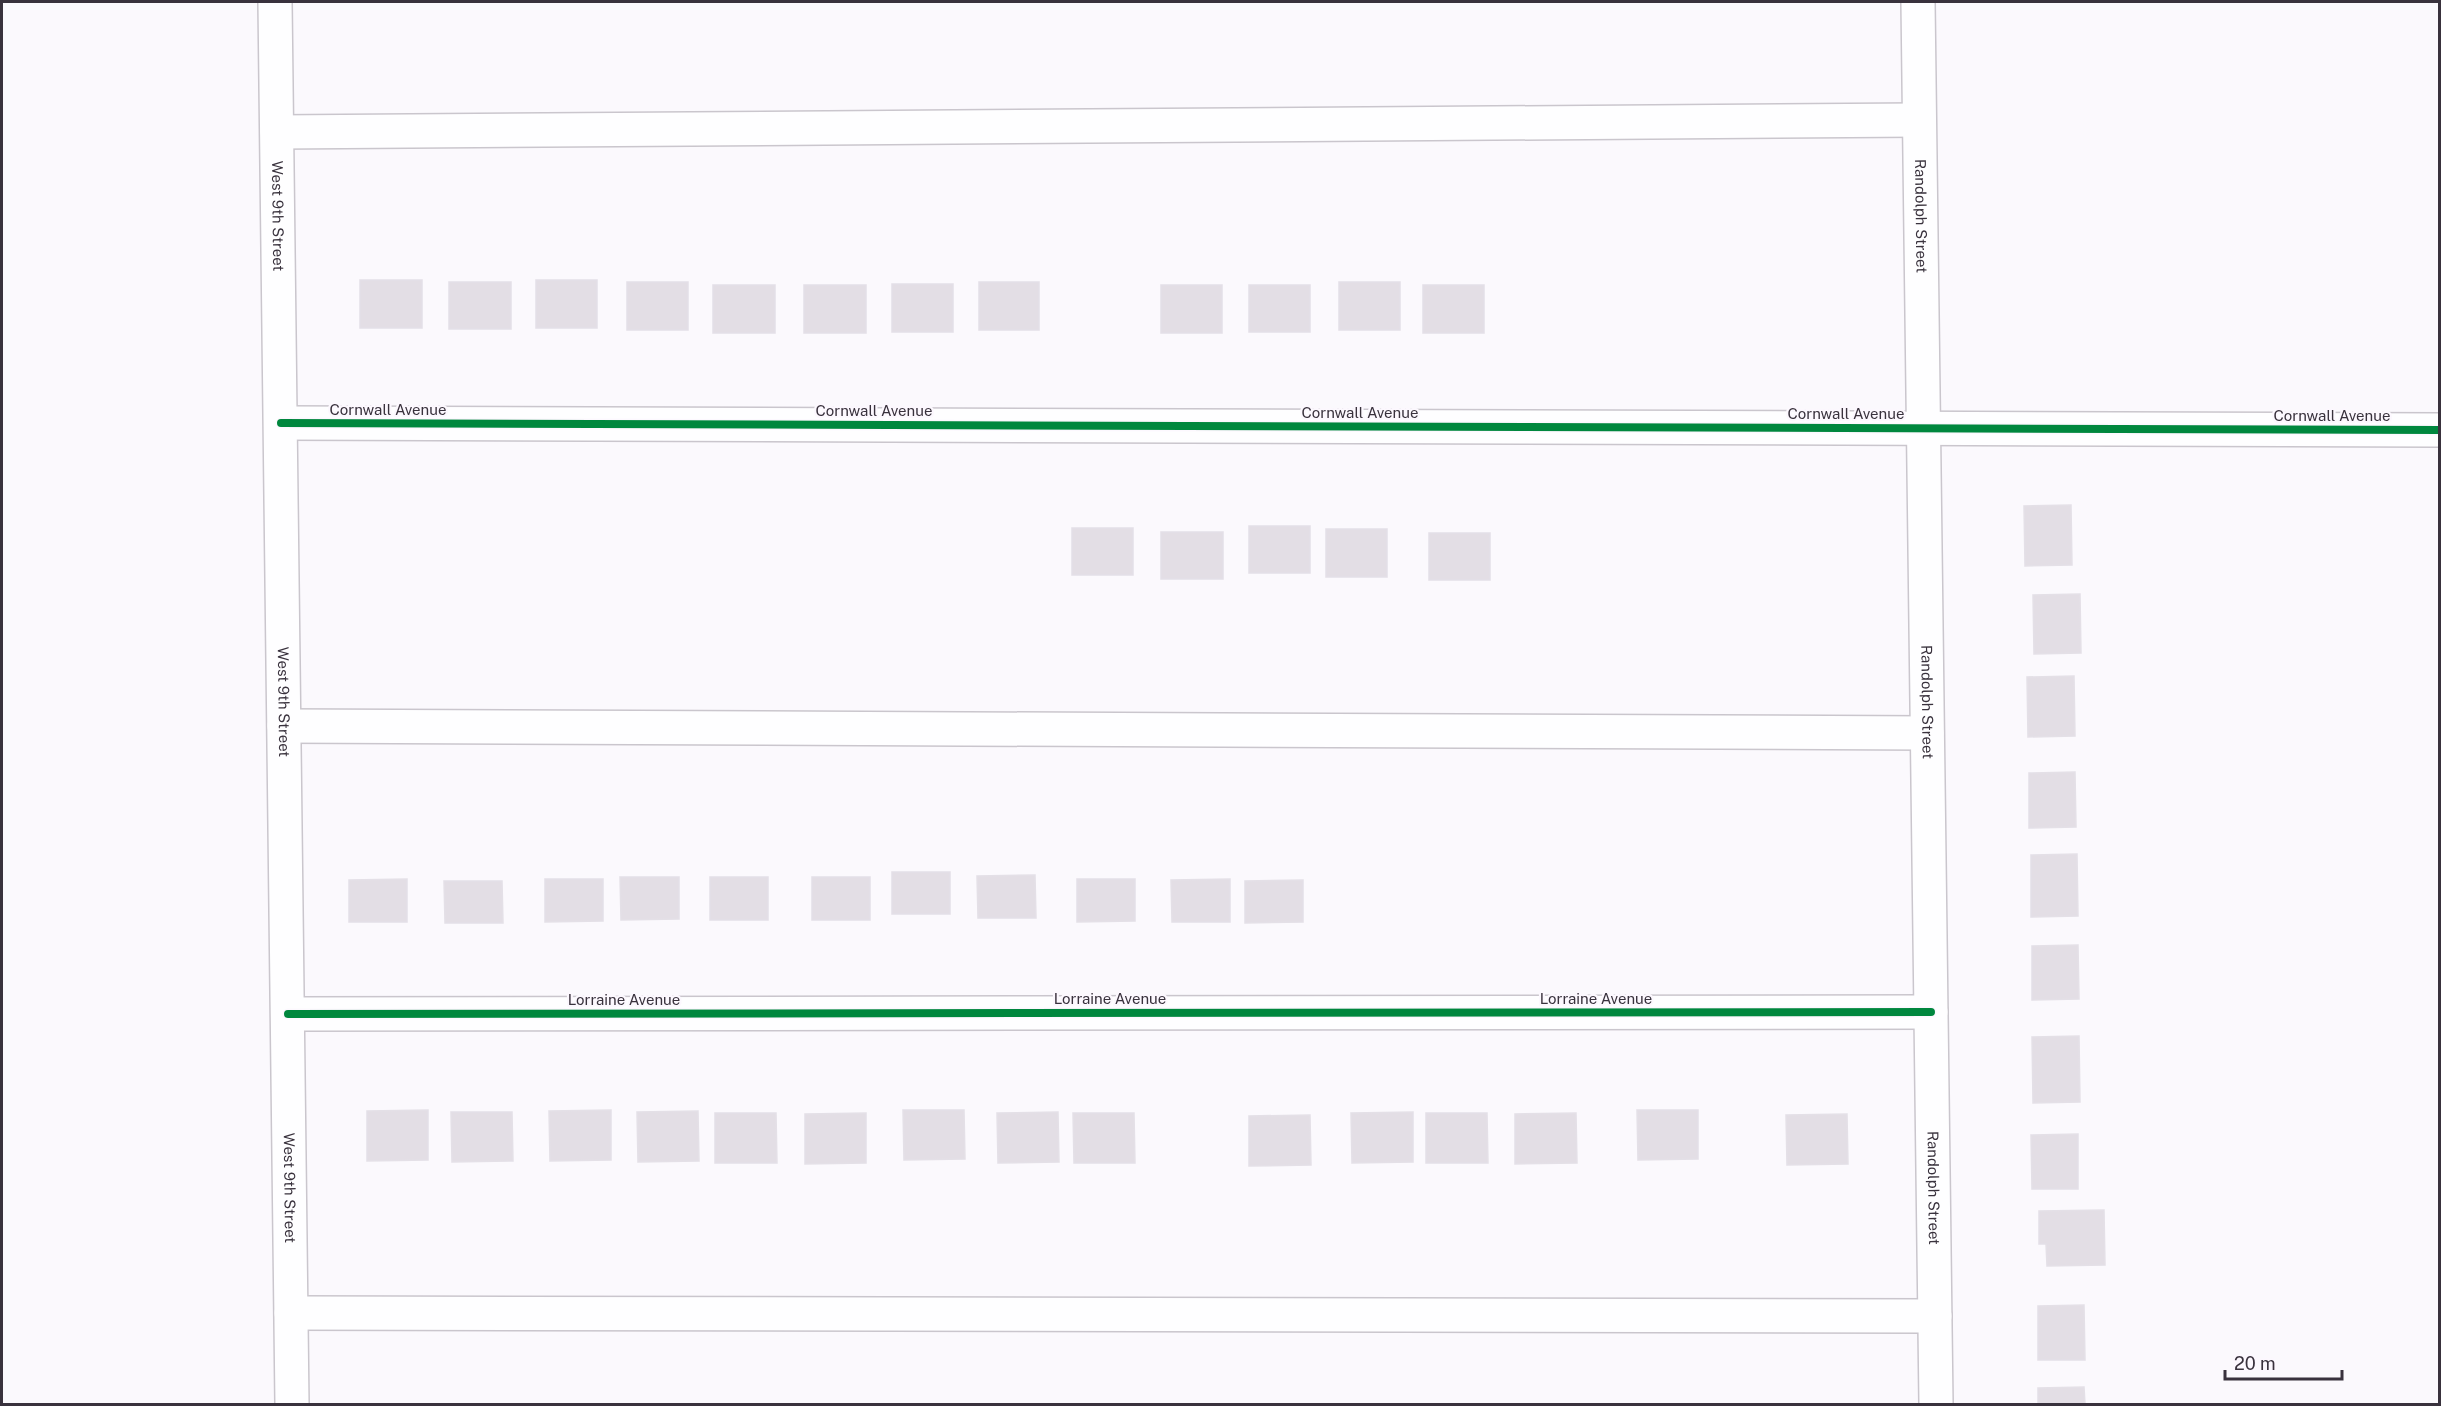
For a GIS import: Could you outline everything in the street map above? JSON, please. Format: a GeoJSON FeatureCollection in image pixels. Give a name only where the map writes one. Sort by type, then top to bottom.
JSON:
{"type":"FeatureCollection","features":[{"type":"Feature","properties":{"kind":"street","name":"West 9th Street"},"geometry":{"type":"LineString","coordinates":[[275,2],[292,1404]]}},
{"type":"Feature","properties":{"kind":"street","name":"Randolph Street"},"geometry":{"type":"LineString","coordinates":[[1918,2],[1936,1404]]}},
{"type":"Feature","properties":{"kind":"street"},"geometry":{"type":"LineString","coordinates":[[277,132],[1919,120]]}},
{"type":"Feature","properties":{"kind":"street","name":"Cornwall Avenue"},"geometry":{"type":"LineString","coordinates":[[281,423],[2439,430]]}},
{"type":"Feature","properties":{"kind":"street"},"geometry":{"type":"LineString","coordinates":[[284,726],[1928,733]]}},
{"type":"Feature","properties":{"kind":"street","name":"Lorraine Avenue"},"geometry":{"type":"LineString","coordinates":[[288,1014],[1931,1012]]}},
{"type":"Feature","properties":{"kind":"street"},"geometry":{"type":"LineString","coordinates":[[291,1312],[1935,1316]]}},
{"type":"Feature","properties":{"kind":"building"},"geometry":{"type":"Polygon","coordinates":[[[360,280],[422,280],[422,328],[360,328],[360,280]]]}},
{"type":"Feature","properties":{"kind":"building"},"geometry":{"type":"Polygon","coordinates":[[[536,280],[597,280],[597,328],[536,328],[536,280]]]}},
{"type":"Feature","properties":{"kind":"building"},"geometry":{"type":"Polygon","coordinates":[[[449,282],[511,282],[511,329],[449,329],[449,282]]]}},
{"type":"Feature","properties":{"kind":"building"},"geometry":{"type":"Polygon","coordinates":[[[627,282],[688,282],[688,330],[627,330],[627,282]]]}},
{"type":"Feature","properties":{"kind":"building"},"geometry":{"type":"Polygon","coordinates":[[[979,282],[1039,282],[1039,330],[979,330],[979,282]]]}},
{"type":"Feature","properties":{"kind":"building"},"geometry":{"type":"Polygon","coordinates":[[[1339,282],[1400,282],[1400,330],[1339,330],[1339,282]]]}},
{"type":"Feature","properties":{"kind":"building"},"geometry":{"type":"Polygon","coordinates":[[[892,284],[953,284],[953,332],[892,332],[892,284]]]}},
{"type":"Feature","properties":{"kind":"building"},"geometry":{"type":"Polygon","coordinates":[[[713,285],[775,285],[775,333],[713,333],[713,285]]]}},
{"type":"Feature","properties":{"kind":"building"},"geometry":{"type":"Polygon","coordinates":[[[804,285],[866,285],[866,333],[804,333],[804,285]]]}},
{"type":"Feature","properties":{"kind":"building"},"geometry":{"type":"Polygon","coordinates":[[[1161,285],[1222,285],[1222,333],[1161,333],[1161,285]]]}},
{"type":"Feature","properties":{"kind":"building"},"geometry":{"type":"Polygon","coordinates":[[[1249,285],[1310,285],[1310,332],[1249,332],[1249,285]]]}},
{"type":"Feature","properties":{"kind":"building"},"geometry":{"type":"Polygon","coordinates":[[[1423,285],[1484,285],[1484,333],[1423,333],[1423,285]]]}},
{"type":"Feature","properties":{"kind":"building"},"geometry":{"type":"Polygon","coordinates":[[[2071,505],[2072,565],[2025,566],[2024,506],[2071,505]]]}},
{"type":"Feature","properties":{"kind":"building"},"geometry":{"type":"Polygon","coordinates":[[[1249,526],[1310,526],[1310,573],[1249,573],[1249,526]]]}},
{"type":"Feature","properties":{"kind":"building"},"geometry":{"type":"Polygon","coordinates":[[[1072,528],[1133,528],[1133,575],[1072,575],[1072,528]]]}},
{"type":"Feature","properties":{"kind":"building"},"geometry":{"type":"Polygon","coordinates":[[[1326,529],[1387,529],[1387,577],[1326,577],[1326,529]]]}},
{"type":"Feature","properties":{"kind":"building"},"geometry":{"type":"Polygon","coordinates":[[[1161,532],[1223,532],[1223,579],[1161,579],[1161,532]]]}},
{"type":"Feature","properties":{"kind":"building"},"geometry":{"type":"Polygon","coordinates":[[[1429,533],[1490,533],[1490,580],[1429,580],[1429,533]]]}},
{"type":"Feature","properties":{"kind":"building"},"geometry":{"type":"Polygon","coordinates":[[[2080,594],[2081,653],[2034,654],[2033,595],[2080,594]]]}},
{"type":"Feature","properties":{"kind":"building"},"geometry":{"type":"Polygon","coordinates":[[[2074,676],[2075,736],[2028,737],[2027,677],[2074,676]]]}},
{"type":"Feature","properties":{"kind":"building"},"geometry":{"type":"Polygon","coordinates":[[[2075,772],[2076,827],[2029,828],[2029,773],[2075,772]]]}},
{"type":"Feature","properties":{"kind":"building"},"geometry":{"type":"Polygon","coordinates":[[[2077,854],[2078,916],[2031,917],[2031,855],[2077,854]]]}},
{"type":"Feature","properties":{"kind":"building"},"geometry":{"type":"Polygon","coordinates":[[[892,872],[950,872],[950,914],[892,914],[892,872]]]}},
{"type":"Feature","properties":{"kind":"building"},"geometry":{"type":"Polygon","coordinates":[[[1035,875],[1036,918],[978,918],[977,876],[1035,875]]]}},
{"type":"Feature","properties":{"kind":"building"},"geometry":{"type":"Polygon","coordinates":[[[620,877],[679,877],[679,919],[621,920],[620,877]]]}},
{"type":"Feature","properties":{"kind":"building"},"geometry":{"type":"Polygon","coordinates":[[[710,877],[768,877],[768,920],[710,920],[710,877]]]}},
{"type":"Feature","properties":{"kind":"building"},"geometry":{"type":"Polygon","coordinates":[[[812,877],[870,877],[870,920],[812,920],[812,877]]]}},
{"type":"Feature","properties":{"kind":"building"},"geometry":{"type":"Polygon","coordinates":[[[407,879],[407,922],[349,922],[349,880],[407,879]]]}},
{"type":"Feature","properties":{"kind":"building"},"geometry":{"type":"Polygon","coordinates":[[[545,879],[603,879],[603,921],[545,922],[545,879]]]}},
{"type":"Feature","properties":{"kind":"building"},"geometry":{"type":"Polygon","coordinates":[[[1077,879],[1135,879],[1135,921],[1077,922],[1077,879]]]}},
{"type":"Feature","properties":{"kind":"building"},"geometry":{"type":"Polygon","coordinates":[[[1230,879],[1230,922],[1172,922],[1171,880],[1230,879]]]}},
{"type":"Feature","properties":{"kind":"building"},"geometry":{"type":"Polygon","coordinates":[[[1303,880],[1303,922],[1245,923],[1245,881],[1303,880]]]}},
{"type":"Feature","properties":{"kind":"building"},"geometry":{"type":"Polygon","coordinates":[[[444,881],[502,881],[503,923],[445,923],[444,881]]]}},
{"type":"Feature","properties":{"kind":"building"},"geometry":{"type":"Polygon","coordinates":[[[2078,945],[2079,999],[2032,1000],[2032,946],[2078,945]]]}},
{"type":"Feature","properties":{"kind":"building"},"geometry":{"type":"Polygon","coordinates":[[[2079,1036],[2080,1102],[2033,1103],[2032,1037],[2079,1036]]]}},
{"type":"Feature","properties":{"kind":"building"},"geometry":{"type":"Polygon","coordinates":[[[428,1110],[428,1160],[367,1161],[367,1111],[428,1110]]]}},
{"type":"Feature","properties":{"kind":"building"},"geometry":{"type":"Polygon","coordinates":[[[611,1110],[611,1160],[550,1161],[549,1111],[611,1110]]]}},
{"type":"Feature","properties":{"kind":"building"},"geometry":{"type":"Polygon","coordinates":[[[903,1110],[964,1110],[965,1159],[904,1160],[903,1110]]]}},
{"type":"Feature","properties":{"kind":"building"},"geometry":{"type":"Polygon","coordinates":[[[1637,1110],[1698,1110],[1698,1159],[1638,1160],[1637,1110]]]}},
{"type":"Feature","properties":{"kind":"building"},"geometry":{"type":"Polygon","coordinates":[[[698,1111],[699,1161],[638,1162],[637,1112],[698,1111]]]}},
{"type":"Feature","properties":{"kind":"building"},"geometry":{"type":"Polygon","coordinates":[[[451,1112],[512,1112],[513,1161],[452,1162],[451,1112]]]}},
{"type":"Feature","properties":{"kind":"building"},"geometry":{"type":"Polygon","coordinates":[[[1058,1112],[1059,1162],[998,1163],[997,1113],[1058,1112]]]}},
{"type":"Feature","properties":{"kind":"building"},"geometry":{"type":"Polygon","coordinates":[[[1413,1112],[1413,1162],[1352,1163],[1351,1113],[1413,1112]]]}},
{"type":"Feature","properties":{"kind":"building"},"geometry":{"type":"Polygon","coordinates":[[[715,1113],[776,1113],[777,1163],[715,1163],[715,1113]]]}},
{"type":"Feature","properties":{"kind":"building"},"geometry":{"type":"Polygon","coordinates":[[[866,1113],[866,1163],[805,1164],[805,1114],[866,1113]]]}},
{"type":"Feature","properties":{"kind":"building"},"geometry":{"type":"Polygon","coordinates":[[[1073,1113],[1134,1113],[1135,1163],[1074,1163],[1073,1113]]]}},
{"type":"Feature","properties":{"kind":"building"},"geometry":{"type":"Polygon","coordinates":[[[1426,1113],[1487,1113],[1488,1163],[1426,1163],[1426,1113]]]}},
{"type":"Feature","properties":{"kind":"building"},"geometry":{"type":"Polygon","coordinates":[[[1576,1113],[1577,1163],[1515,1164],[1515,1114],[1576,1113]]]}},
{"type":"Feature","properties":{"kind":"building"},"geometry":{"type":"Polygon","coordinates":[[[1847,1114],[1848,1164],[1787,1165],[1786,1115],[1847,1114]]]}},
{"type":"Feature","properties":{"kind":"building"},"geometry":{"type":"Polygon","coordinates":[[[1310,1115],[1311,1165],[1249,1166],[1249,1116],[1310,1115]]]}},
{"type":"Feature","properties":{"kind":"building"},"geometry":{"type":"Polygon","coordinates":[[[2078,1134],[2078,1189],[2032,1189],[2031,1135],[2078,1134]]]}},
{"type":"Feature","properties":{"kind":"building"},"geometry":{"type":"Polygon","coordinates":[[[2104,1210],[2105,1265],[2047,1266],[2046,1244],[2039,1244],[2039,1211],[2104,1210]]]}},
{"type":"Feature","properties":{"kind":"building"},"geometry":{"type":"Polygon","coordinates":[[[2084,1305],[2085,1360],[2038,1360],[2038,1306],[2084,1305]]]}},
{"type":"Feature","properties":{"kind":"building"},"geometry":{"type":"Polygon","coordinates":[[[2084,1387],[2085,1404],[2038,1404],[2038,1388],[2084,1387]]]}},
{"type":"Feature","properties":{"kind":"cycle path"},"geometry":{"type":"LineString","coordinates":[[281,423],[2440,430]]}},
{"type":"Feature","properties":{"kind":"cycle path"},"geometry":{"type":"LineString","coordinates":[[288,1014],[1931,1012]]}}]}
